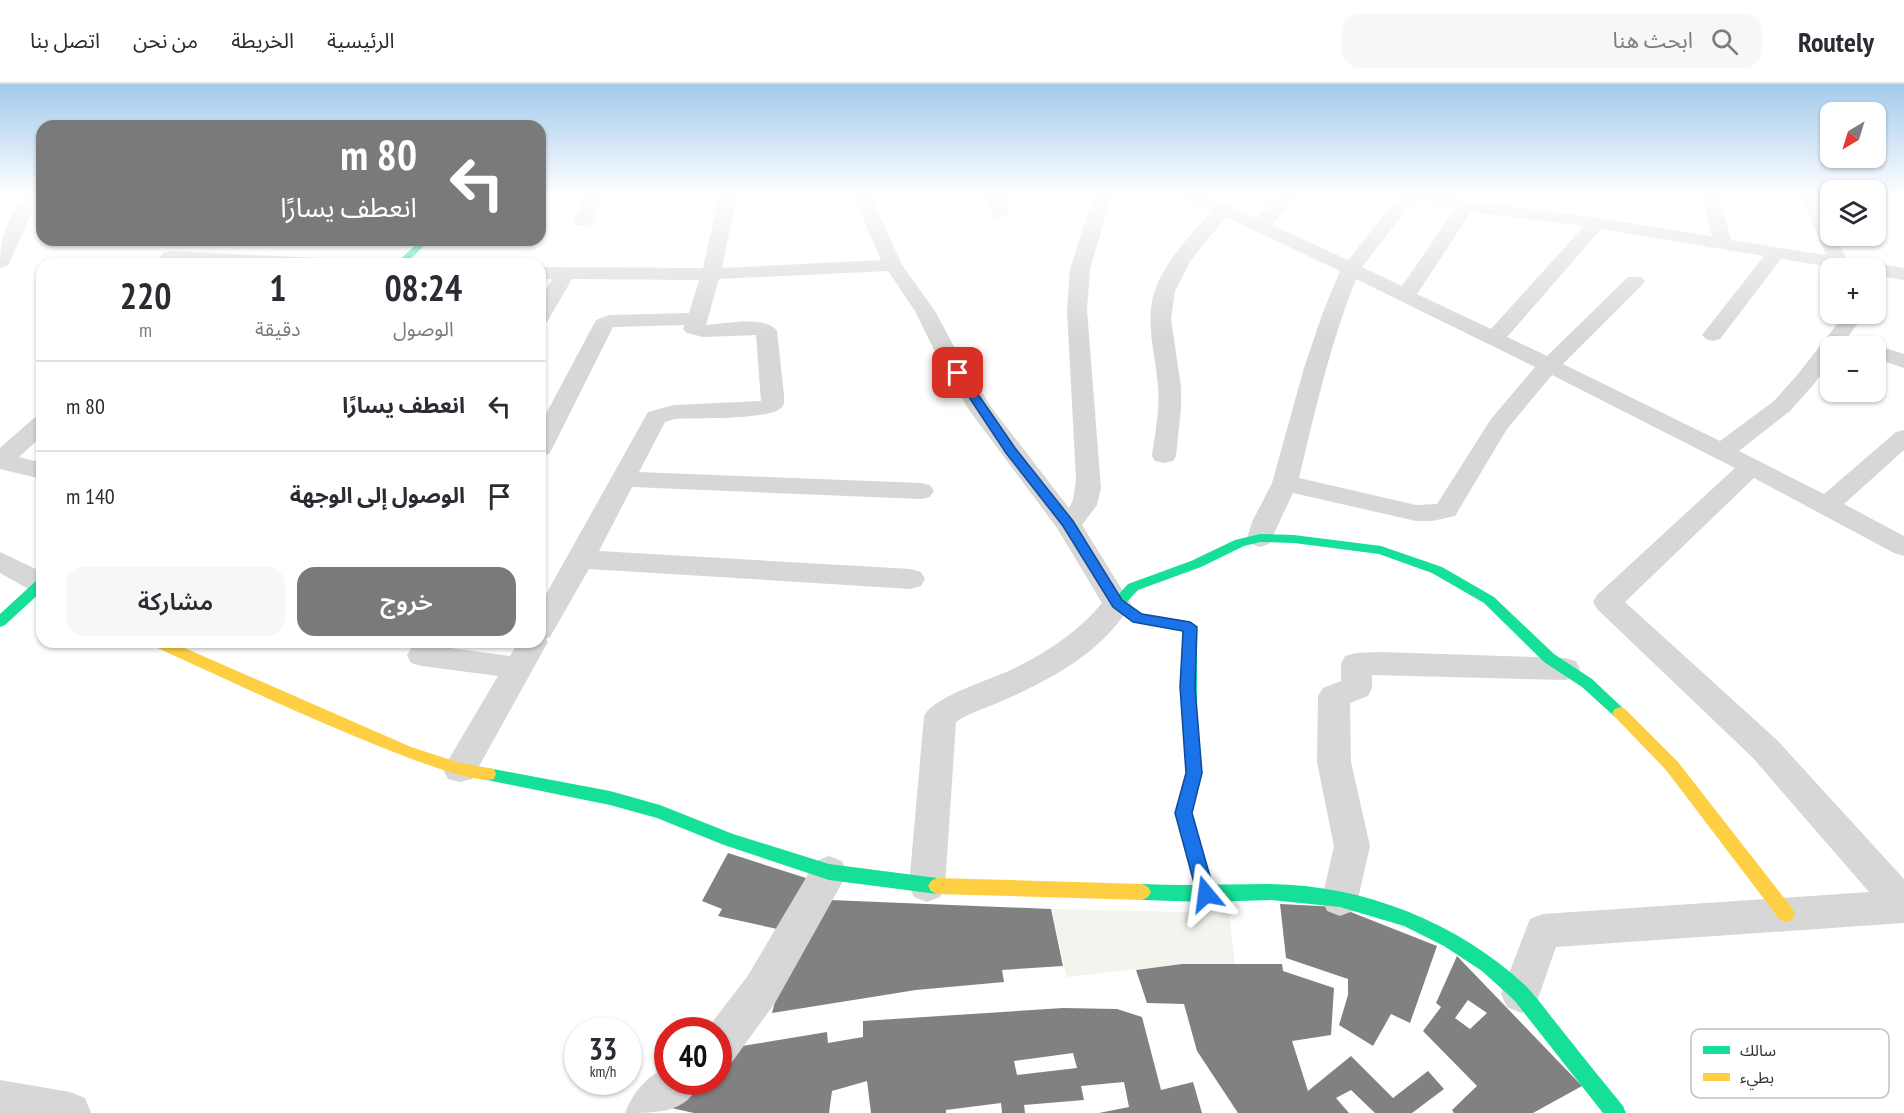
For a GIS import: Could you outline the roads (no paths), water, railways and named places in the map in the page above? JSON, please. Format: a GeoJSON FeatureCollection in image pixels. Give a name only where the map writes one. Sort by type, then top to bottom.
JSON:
{"type":"FeatureCollection","features":[{"type":"Feature","properties":{"kind":"street"},"geometry":{"type":"LineString","coordinates":[[0,262],[4,243]]}},
{"type":"Feature","properties":{"kind":"street"},"geometry":{"type":"LineString","coordinates":[[546,620],[581,559],[656,417],[674,412],[755,410],[772,405],[773,395],[766,331],[756,328],[698,331],[694,329],[718,243]]}},
{"type":"Feature","properties":{"kind":"street"},"geometry":{"type":"LineString","coordinates":[[883,243],[893,265],[925,311],[947,354],[981,410],[1068,524],[1118,604],[1138,618],[1190,627],[1188,687],[1194,773],[1184,813],[1206,894]]}},
{"type":"Feature","properties":{"kind":"street"},"geometry":{"type":"LineString","coordinates":[[1068,524],[1086,507],[1088,498],[1089,480],[1077,310],[1080,269],[1088,243]]}},
{"type":"Feature","properties":{"kind":"street"},"geometry":{"type":"LineString","coordinates":[[1164,456],[1170,400],[1160,319],[1166,291],[1177,269],[1195,243]]}},
{"type":"Feature","properties":{"kind":"street"},"geometry":{"type":"LineString","coordinates":[[1297,243],[1722,452],[1904,547]]}},
{"type":"Feature","properties":{"kind":"street"},"geometry":{"type":"LineString","coordinates":[[1260,538],[1265,522],[1285,483],[1333,312],[1351,269],[1371,243]]}},
{"type":"Feature","properties":{"kind":"street"},"geometry":{"type":"LineString","coordinates":[[1405,296],[1441,243]]}},
{"type":"Feature","properties":{"kind":"street"},"geometry":{"type":"LineString","coordinates":[[1494,339],[1579,243]]}},
{"type":"Feature","properties":{"kind":"street"},"geometry":{"type":"LineString","coordinates":[[1717,243],[1820,260]]}},
{"type":"Feature","properties":{"kind":"street"},"geometry":{"type":"LineString","coordinates":[[1830,243],[1837,258]]}},
{"type":"Feature","properties":{"kind":"street"},"geometry":{"type":"LineString","coordinates":[[406,258],[420,246]]}},
{"type":"Feature","properties":{"kind":"street"},"geometry":{"type":"LineString","coordinates":[[1713,334],[1776,253]]}},
{"type":"Feature","properties":{"kind":"street"},"geometry":{"type":"LineString","coordinates":[[170,257],[191,258]]}},
{"type":"Feature","properties":{"kind":"street"},"geometry":{"type":"LineString","coordinates":[[546,273],[711,274],[893,265]]}},
{"type":"Feature","properties":{"kind":"street"},"geometry":{"type":"LineString","coordinates":[[546,307],[565,274]]}},
{"type":"Feature","properties":{"kind":"street"},"geometry":{"type":"LineString","coordinates":[[1285,483],[1416,513],[1446,510],[1500,423],[1548,365],[1604,314],[1635,281]]}},
{"type":"Feature","properties":{"kind":"street"},"geometry":{"type":"LineString","coordinates":[[546,437],[603,324],[609,321],[696,319]]}},
{"type":"Feature","properties":{"kind":"street"},"geometry":{"type":"LineString","coordinates":[[1839,336],[1848,324]]}},
{"type":"Feature","properties":{"kind":"street"},"geometry":{"type":"LineString","coordinates":[[1886,355],[1904,361]]}},
{"type":"Feature","properties":{"kind":"street"},"geometry":{"type":"LineString","coordinates":[[1722,452],[1782,406],[1820,360]]}},
{"type":"Feature","properties":{"kind":"street"},"geometry":{"type":"LineString","coordinates":[[0,462],[36,429]]}},
{"type":"Feature","properties":{"kind":"street"},"geometry":{"type":"LineString","coordinates":[[1827,505],[1904,437]]}},
{"type":"Feature","properties":{"kind":"street"},"geometry":{"type":"LineString","coordinates":[[0,462],[36,469]]}},
{"type":"Feature","properties":{"kind":"street"},"geometry":{"type":"LineString","coordinates":[[1751,467],[1607,602],[1765,749],[1904,905]]}},
{"type":"Feature","properties":{"kind":"street"},"geometry":{"type":"LineString","coordinates":[[623,479],[921,491]]}},
{"type":"Feature","properties":{"kind":"street"},"geometry":{"type":"LineString","coordinates":[[927,886],[940,716],[950,708],[991,693],[1046,665],[1085,641],[1104,624],[1133,587],[1196,564],[1240,543],[1260,538],[1381,550],[1437,570],[1489,600],[1541,651],[1587,683],[1618,711],[1672,766],[1786,914]]}},
{"type":"Feature","properties":{"kind":"street"},"geometry":{"type":"LineString","coordinates":[[581,559],[911,579]]}},
{"type":"Feature","properties":{"kind":"street"},"geometry":{"type":"LineString","coordinates":[[0,561],[36,580]]}},
{"type":"Feature","properties":{"kind":"street"},"geometry":{"type":"LineString","coordinates":[[0,622],[36,589]]}},
{"type":"Feature","properties":{"kind":"street"},"geometry":{"type":"LineString","coordinates":[[171,648],[360,733],[460,769],[610,798],[660,812],[730,840],[829,872],[927,886],[1206,894],[1271,892],[1340,899],[1408,920],[1450,940],[1488,965],[1521,994],[1616,1113]]}},
{"type":"Feature","properties":{"kind":"street"},"geometry":{"type":"LineString","coordinates":[[426,648],[422,655],[525,655],[460,769]]}},
{"type":"Feature","properties":{"kind":"street"},"geometry":{"type":"LineString","coordinates":[[1340,899],[1352,846],[1334,762],[1334,696],[1357,688],[1356,664],[1399,663],[1458,667],[1565,669]]}},
{"type":"Feature","properties":{"kind":"street"},"geometry":{"type":"LineString","coordinates":[[732,1029],[761,990],[829,872]]}},
{"type":"Feature","properties":{"kind":"street"},"geometry":{"type":"LineString","coordinates":[[1521,994],[1543,931],[1904,905]]}},
{"type":"Feature","properties":{"kind":"street"},"geometry":{"type":"LineString","coordinates":[[646,1113],[663,1095]]}},
{"type":"Feature","properties":{"kind":"street"},"geometry":{"type":"LineString","coordinates":[[0,1101],[70,1113]]}}]}
